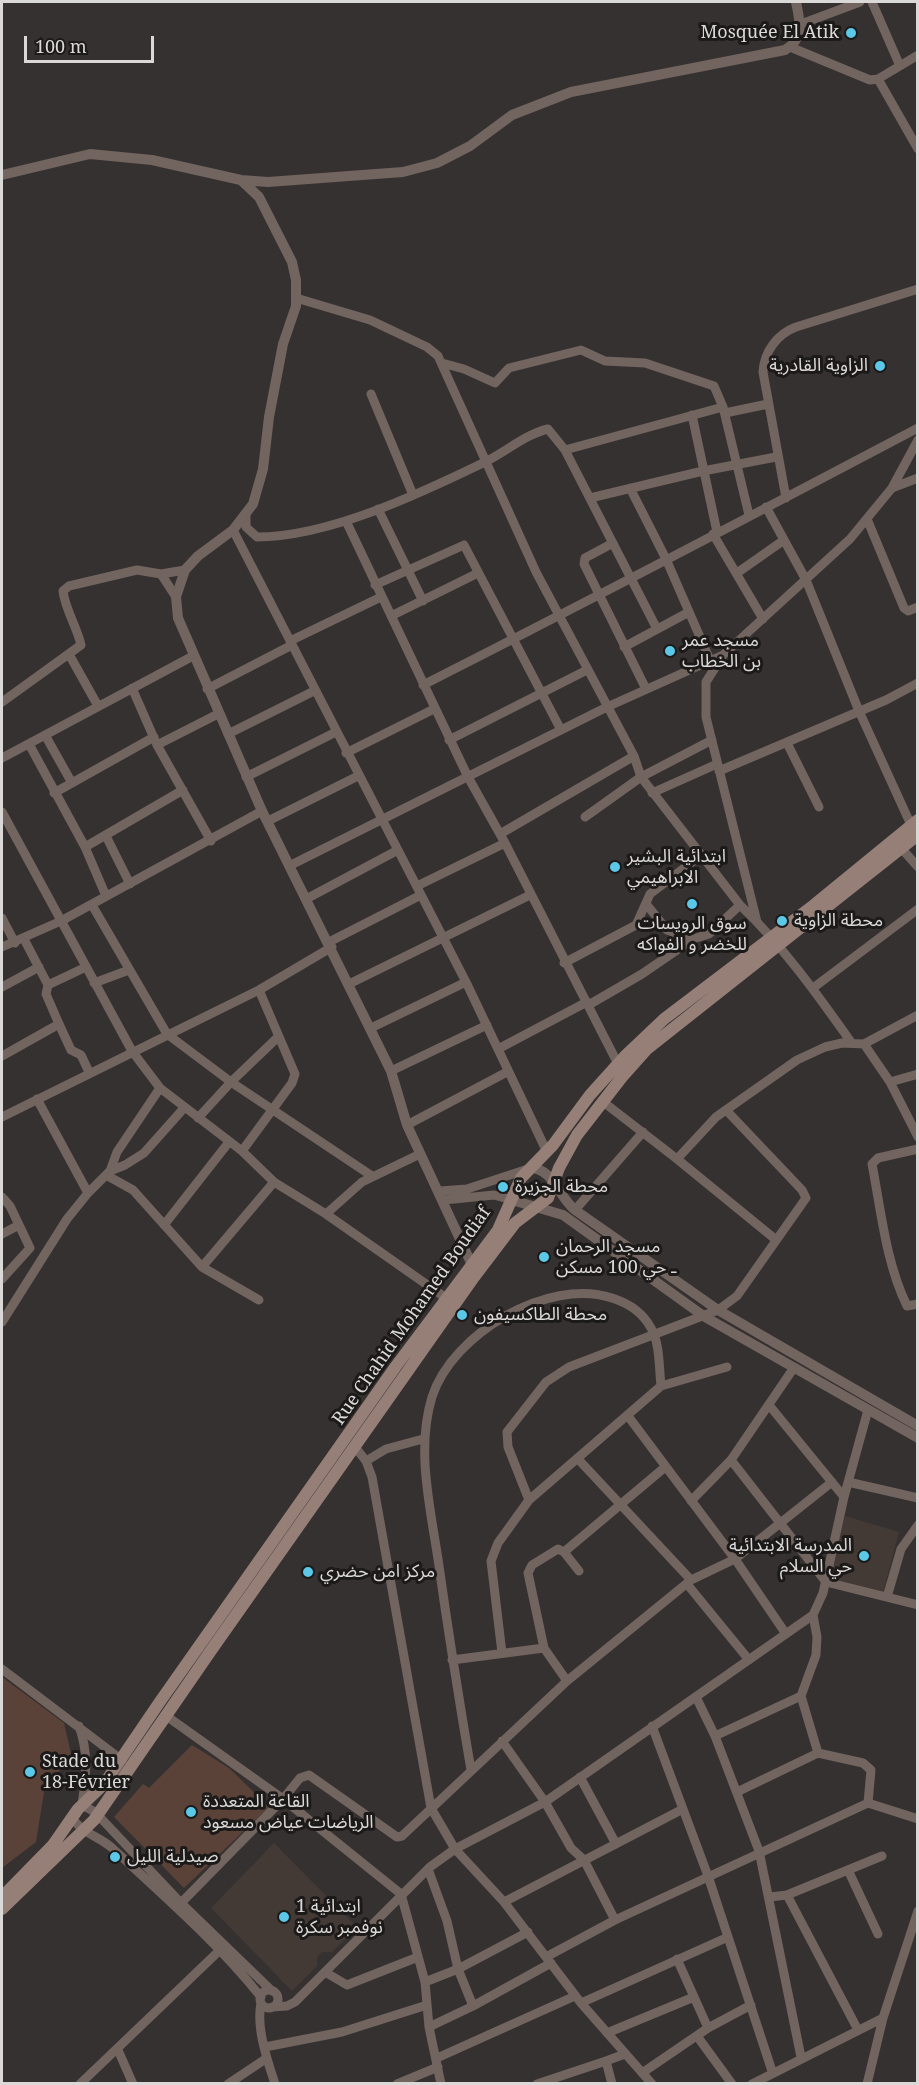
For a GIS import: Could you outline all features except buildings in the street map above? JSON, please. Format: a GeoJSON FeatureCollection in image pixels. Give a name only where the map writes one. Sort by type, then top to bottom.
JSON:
{"type":"FeatureCollection","features":[{"type":"Feature","properties":{"kind":"main road","name":"Rue Chahid Mohamed Boudiaf"},"geometry":{"type":"LineString","coordinates":[[2,1897],[53,1845],[72,1817],[104,1784],[122,1760],[156,1707],[446,1298],[498,1230],[517,1184],[530,1168],[547,1152],[664,1019],[692,1004],[901,848],[915,827]]}},
{"type":"Feature","properties":{"kind":"main road","name":"Rue Chahid Mohamed Boudiaf"},"geometry":{"type":"LineString","coordinates":[[774,942],[915,827]]}},
{"type":"Feature","properties":{"kind":"main road","name":"Rue Chahid Mohamed Boudiaf"},"geometry":{"type":"LineString","coordinates":[[2,1909],[98,1815],[165,1715],[515,1223],[548,1198],[566,1155],[602,1101],[623,1064]]}},
{"type":"Feature","properties":{"kind":"street"},"geometry":{"type":"LineString","coordinates":[[2,175],[90,154],[153,160],[241,180],[268,182],[418,169],[470,146],[512,115],[571,93],[720,65],[776,53],[790,47],[798,38],[801,24],[796,2]]}},
{"type":"Feature","properties":{"kind":"street"},"geometry":{"type":"LineString","coordinates":[[801,24],[860,2]]}},
{"type":"Feature","properties":{"kind":"street"},"geometry":{"type":"LineString","coordinates":[[872,2],[900,66]]}},
{"type":"Feature","properties":{"kind":"street"},"geometry":{"type":"LineString","coordinates":[[790,47],[859,77],[878,79],[918,55]]}},
{"type":"Feature","properties":{"kind":"street"},"geometry":{"type":"LineString","coordinates":[[878,79],[918,149]]}},
{"type":"Feature","properties":{"kind":"street"},"geometry":{"type":"LineString","coordinates":[[241,180],[259,197],[292,262],[296,306],[283,345],[269,417],[262,476],[246,516],[233,530],[198,556],[185,570],[176,597],[178,618],[246,777],[392,1071],[407,1125],[442,1196],[472,1265]]}},
{"type":"Feature","properties":{"kind":"street"},"geometry":{"type":"LineString","coordinates":[[259,197],[268,182]]}},
{"type":"Feature","properties":{"kind":"street"},"geometry":{"type":"LineString","coordinates":[[786,498],[776,457],[764,363],[783,333],[918,289]]}},
{"type":"Feature","properties":{"kind":"street"},"geometry":{"type":"LineString","coordinates":[[296,298],[380,324],[435,351],[484,463],[559,616],[634,756],[641,777],[700,856],[813,988],[851,1042]]}},
{"type":"Feature","properties":{"kind":"street"},"geometry":{"type":"LineString","coordinates":[[442,363],[464,369],[495,383],[506,370],[515,366],[580,350],[605,361],[645,363],[676,375],[706,382],[714,386],[724,410],[749,515]]}},
{"type":"Feature","properties":{"kind":"street"},"geometry":{"type":"LineString","coordinates":[[371,394],[413,495]]}},
{"type":"Feature","properties":{"kind":"street"},"geometry":{"type":"LineString","coordinates":[[565,450],[692,415],[768,404]]}},
{"type":"Feature","properties":{"kind":"street"},"geometry":{"type":"LineString","coordinates":[[692,415],[715,533],[763,620]]}},
{"type":"Feature","properties":{"kind":"street"},"geometry":{"type":"LineString","coordinates":[[423,685],[918,428]]}},
{"type":"Feature","properties":{"kind":"street"},"geometry":{"type":"LineString","coordinates":[[246,516],[246,527],[257,537],[284,535],[346,521],[413,495],[484,463],[545,430],[553,432],[565,450],[657,629]]}},
{"type":"Feature","properties":{"kind":"street"},"geometry":{"type":"LineString","coordinates":[[757,922],[706,717],[706,682],[723,655],[806,580],[867,519],[892,488],[916,448]]}},
{"type":"Feature","properties":{"kind":"street"},"geometry":{"type":"LineString","coordinates":[[590,498],[703,471],[776,457]]}},
{"type":"Feature","properties":{"kind":"street"},"geometry":{"type":"LineString","coordinates":[[892,488],[918,478]]}},
{"type":"Feature","properties":{"kind":"street"},"geometry":{"type":"LineString","coordinates":[[630,488],[666,559],[710,660]]}},
{"type":"Feature","properties":{"kind":"street"},"geometry":{"type":"LineString","coordinates":[[766,507],[806,580],[859,711],[915,827]]}},
{"type":"Feature","properties":{"kind":"street"},"geometry":{"type":"LineString","coordinates":[[378,509],[423,601]]}},
{"type":"Feature","properties":{"kind":"street"},"geometry":{"type":"LineString","coordinates":[[867,519],[904,608],[908,611],[918,607]]}},
{"type":"Feature","properties":{"kind":"street"},"geometry":{"type":"LineString","coordinates":[[346,521],[449,740],[505,843],[585,1003],[623,1064]]}},
{"type":"Feature","properties":{"kind":"street"},"geometry":{"type":"LineString","coordinates":[[233,530],[466,982],[547,1152]]}},
{"type":"Feature","properties":{"kind":"street"},"geometry":{"type":"LineString","coordinates":[[737,573],[784,540]]}},
{"type":"Feature","properties":{"kind":"street"},"geometry":{"type":"LineString","coordinates":[[613,543],[583,561],[598,596],[646,689]]}},
{"type":"Feature","properties":{"kind":"street"},"geometry":{"type":"LineString","coordinates":[[375,585],[462,544],[561,730]]}},
{"type":"Feature","properties":{"kind":"street"},"geometry":{"type":"LineString","coordinates":[[2,701],[70,656],[81,645],[77,628],[64,601],[63,591],[69,586],[131,571],[161,574],[185,570]]}},
{"type":"Feature","properties":{"kind":"street"},"geometry":{"type":"LineString","coordinates":[[391,616],[478,573]]}},
{"type":"Feature","properties":{"kind":"street"},"geometry":{"type":"LineString","coordinates":[[161,574],[176,597]]}},
{"type":"Feature","properties":{"kind":"street"},"geometry":{"type":"LineString","coordinates":[[207,689],[381,597]]}},
{"type":"Feature","properties":{"kind":"street"},"geometry":{"type":"LineString","coordinates":[[624,647],[689,612]]}},
{"type":"Feature","properties":{"kind":"street"},"geometry":{"type":"LineString","coordinates":[[291,865],[607,707],[723,655]]}},
{"type":"Feature","properties":{"kind":"street"},"geometry":{"type":"LineString","coordinates":[[70,656],[98,706]]}},
{"type":"Feature","properties":{"kind":"street"},"geometry":{"type":"LineString","coordinates":[[2,758],[193,656]]}},
{"type":"Feature","properties":{"kind":"street"},"geometry":{"type":"LineString","coordinates":[[449,740],[587,670]]}},
{"type":"Feature","properties":{"kind":"street"},"geometry":{"type":"LineString","coordinates":[[652,793],[787,743],[918,684]]}},
{"type":"Feature","properties":{"kind":"street"},"geometry":{"type":"LineString","coordinates":[[132,688],[156,741],[211,841]]}},
{"type":"Feature","properties":{"kind":"street"},"geometry":{"type":"LineString","coordinates":[[228,734],[314,691]]}},
{"type":"Feature","properties":{"kind":"street"},"geometry":{"type":"LineString","coordinates":[[346,753],[434,709]]}},
{"type":"Feature","properties":{"kind":"street"},"geometry":{"type":"LineString","coordinates":[[54,793],[156,741],[218,714]]}},
{"type":"Feature","properties":{"kind":"street"},"geometry":{"type":"LineString","coordinates":[[246,777],[336,732]]}},
{"type":"Feature","properties":{"kind":"street"},"geometry":{"type":"LineString","coordinates":[[45,735],[72,783]]}},
{"type":"Feature","properties":{"kind":"street"},"geometry":{"type":"LineString","coordinates":[[585,817],[641,777],[712,740]]}},
{"type":"Feature","properties":{"kind":"street"},"geometry":{"type":"LineString","coordinates":[[787,743],[819,807]]}},
{"type":"Feature","properties":{"kind":"street"},"geometry":{"type":"LineString","coordinates":[[28,744],[85,847],[106,897]]}},
{"type":"Feature","properties":{"kind":"street"},"geometry":{"type":"LineString","coordinates":[[500,834],[634,756]]}},
{"type":"Feature","properties":{"kind":"street"},"geometry":{"type":"LineString","coordinates":[[2,947],[61,921],[211,841],[358,776]]}},
{"type":"Feature","properties":{"kind":"street"},"geometry":{"type":"LineString","coordinates":[[85,847],[183,790]]}},
{"type":"Feature","properties":{"kind":"street"},"geometry":{"type":"LineString","coordinates":[[2,812],[132,1051],[160,1088],[242,1151],[274,1182],[326,1214],[446,1298]]}},
{"type":"Feature","properties":{"kind":"street"},"geometry":{"type":"LineString","coordinates":[[106,836],[130,884]]}},
{"type":"Feature","properties":{"kind":"street"},"geometry":{"type":"LineString","coordinates":[[3,1112],[37,1099],[259,990],[419,891],[505,843]]}},
{"type":"Feature","properties":{"kind":"street"},"geometry":{"type":"LineString","coordinates":[[901,848],[918,867]]}},
{"type":"Feature","properties":{"kind":"street"},"geometry":{"type":"LineString","coordinates":[[308,898],[398,850]]}},
{"type":"Feature","properties":{"kind":"street"},"geometry":{"type":"LineString","coordinates":[[564,963],[636,925],[650,894],[700,856]]}},
{"type":"Feature","properties":{"kind":"street"},"geometry":{"type":"LineString","coordinates":[[349,984],[531,895]]}},
{"type":"Feature","properties":{"kind":"street"},"geometry":{"type":"LineString","coordinates":[[92,905],[167,1034],[231,1082],[372,1176]]}},
{"type":"Feature","properties":{"kind":"street"},"geometry":{"type":"LineString","coordinates":[[647,905],[668,930],[693,939]]}},
{"type":"Feature","properties":{"kind":"street"},"geometry":{"type":"LineString","coordinates":[[498,1049],[585,1003],[592,1003],[642,974],[693,939],[709,934],[740,905]]}},
{"type":"Feature","properties":{"kind":"street"},"geometry":{"type":"LineString","coordinates":[[813,988],[918,909]]}},
{"type":"Feature","properties":{"kind":"street"},"geometry":{"type":"LineString","coordinates":[[2,918],[15,943]]}},
{"type":"Feature","properties":{"kind":"street"},"geometry":{"type":"LineString","coordinates":[[24,939],[48,985],[46,994],[71,1050],[81,1055],[89,1072]]}},
{"type":"Feature","properties":{"kind":"street"},"geometry":{"type":"LineString","coordinates":[[2,987],[39,967]]}},
{"type":"Feature","properties":{"kind":"street"},"geometry":{"type":"LineString","coordinates":[[48,985],[86,967]]}},
{"type":"Feature","properties":{"kind":"street"},"geometry":{"type":"LineString","coordinates":[[94,983],[129,970]]}},
{"type":"Feature","properties":{"kind":"street"},"geometry":{"type":"LineString","coordinates":[[371,1028],[466,982]]}},
{"type":"Feature","properties":{"kind":"street"},"geometry":{"type":"LineString","coordinates":[[242,1151],[295,1074],[289,1054],[278,1037],[259,990]]}},
{"type":"Feature","properties":{"kind":"street"},"geometry":{"type":"LineString","coordinates":[[677,1159],[726,1110],[813,1050],[851,1042],[864,1044],[918,1015]]}},
{"type":"Feature","properties":{"kind":"street"},"geometry":{"type":"LineString","coordinates":[[2,1056],[59,1024]]}},
{"type":"Feature","properties":{"kind":"street"},"geometry":{"type":"LineString","coordinates":[[392,1071],[487,1025]]}},
{"type":"Feature","properties":{"kind":"street"},"geometry":{"type":"LineString","coordinates":[[198,1118],[231,1082],[278,1037]]}},
{"type":"Feature","properties":{"kind":"street"},"geometry":{"type":"LineString","coordinates":[[864,1044],[890,1082],[918,1137]]}},
{"type":"Feature","properties":{"kind":"street"},"geometry":{"type":"LineString","coordinates":[[407,1125],[507,1072]]}},
{"type":"Feature","properties":{"kind":"street"},"geometry":{"type":"LineString","coordinates":[[890,1082],[918,1074]]}},
{"type":"Feature","properties":{"kind":"street"},"geometry":{"type":"LineString","coordinates":[[108,1173],[117,1152],[160,1088]]}},
{"type":"Feature","properties":{"kind":"street"},"geometry":{"type":"LineString","coordinates":[[37,1099],[88,1192]]}},
{"type":"Feature","properties":{"kind":"street"},"geometry":{"type":"LineString","coordinates":[[602,1101],[775,1239]]}},
{"type":"Feature","properties":{"kind":"street"},"geometry":{"type":"LineString","coordinates":[[2,1322],[67,1219],[88,1192],[108,1173],[144,1153],[184,1108]]}},
{"type":"Feature","properties":{"kind":"street"},"geometry":{"type":"LineString","coordinates":[[528,1500],[506,1439],[510,1428],[552,1376],[569,1367],[705,1317],[718,1310],[737,1296],[806,1195],[726,1110]]}},
{"type":"Feature","properties":{"kind":"street"},"geometry":{"type":"LineString","coordinates":[[574,1210],[643,1132]]}},
{"type":"Feature","properties":{"kind":"street"},"geometry":{"type":"LineString","coordinates":[[164,1226],[229,1142]]}},
{"type":"Feature","properties":{"kind":"street"},"geometry":{"type":"LineString","coordinates":[[918,1149],[878,1158],[872,1164],[881,1218],[896,1276],[907,1306],[918,1304]]}},
{"type":"Feature","properties":{"kind":"street"},"geometry":{"type":"LineString","coordinates":[[326,1214],[372,1176],[420,1155]]}},
{"type":"Feature","properties":{"kind":"street"},"geometry":{"type":"LineString","coordinates":[[442,1196],[530,1168],[544,1171],[562,1199],[594,1230],[705,1317],[792,1369],[868,1410],[914,1430]]}},
{"type":"Feature","properties":{"kind":"street"},"geometry":{"type":"LineString","coordinates":[[108,1173],[128,1185],[202,1267],[259,1300]]}},
{"type":"Feature","properties":{"kind":"street"},"geometry":{"type":"LineString","coordinates":[[202,1267],[274,1182]]}},
{"type":"Feature","properties":{"kind":"street"},"geometry":{"type":"LineString","coordinates":[[442,1196],[494,1195],[560,1214],[594,1230],[718,1310],[914,1430]]}},
{"type":"Feature","properties":{"kind":"street"},"geometry":{"type":"LineString","coordinates":[[2,1197],[10,1206],[30,1248]]}},
{"type":"Feature","properties":{"kind":"street"},"geometry":{"type":"LineString","coordinates":[[2,1234],[19,1225]]}},
{"type":"Feature","properties":{"kind":"street"},"geometry":{"type":"LineString","coordinates":[[30,1248],[48,1250]]}},
{"type":"Feature","properties":{"kind":"street"},"geometry":{"type":"LineString","coordinates":[[2,1279],[30,1248]]}},
{"type":"Feature","properties":{"kind":"street"},"geometry":{"type":"LineString","coordinates":[[471,1770],[452,1660],[423,1439],[432,1397],[442,1374],[483,1331],[518,1308],[571,1294],[603,1295],[628,1304],[642,1315],[655,1335],[661,1386]]}},
{"type":"Feature","properties":{"kind":"street"},"geometry":{"type":"LineString","coordinates":[[502,1653],[492,1554],[528,1500],[661,1386],[727,1367]]}},
{"type":"Feature","properties":{"kind":"street"},"geometry":{"type":"LineString","coordinates":[[691,1501],[731,1460],[792,1369]]}},
{"type":"Feature","properties":{"kind":"street"},"geometry":{"type":"LineString","coordinates":[[769,1405],[844,1497]]}},
{"type":"Feature","properties":{"kind":"street"},"geometry":{"type":"LineString","coordinates":[[818,1753],[801,1696],[816,1655],[817,1637],[813,1615],[826,1582],[844,1497],[868,1410]]}},
{"type":"Feature","properties":{"kind":"street"},"geometry":{"type":"LineString","coordinates":[[628,1416],[664,1468],[735,1559],[786,1634]]}},
{"type":"Feature","properties":{"kind":"street"},"geometry":{"type":"LineString","coordinates":[[366,1461],[386,1449],[423,1439]]}},
{"type":"Feature","properties":{"kind":"street"},"geometry":{"type":"LineString","coordinates":[[355,1447],[366,1461],[372,1477],[431,1808],[455,1849],[504,1902],[578,1999],[652,2084]]}},
{"type":"Feature","properties":{"kind":"street"},"geometry":{"type":"LineString","coordinates":[[578,1459],[623,1504],[689,1582],[749,1660]]}},
{"type":"Feature","properties":{"kind":"street"},"geometry":{"type":"LineString","coordinates":[[731,1460],[826,1582],[918,1605]]}},
{"type":"Feature","properties":{"kind":"street"},"geometry":{"type":"LineString","coordinates":[[564,1552],[664,1468]]}},
{"type":"Feature","properties":{"kind":"street"},"geometry":{"type":"LineString","coordinates":[[182,1903],[283,1799],[300,1778],[309,1775],[398,1837],[405,1835],[567,1680],[689,1582],[735,1559],[832,1482]]}},
{"type":"Feature","properties":{"kind":"street"},"geometry":{"type":"LineString","coordinates":[[848,1482],[918,1498]]}},
{"type":"Feature","properties":{"kind":"street"},"geometry":{"type":"LineString","coordinates":[[886,1597],[901,1549],[918,1526]]}},
{"type":"Feature","properties":{"kind":"street"},"geometry":{"type":"LineString","coordinates":[[567,1680],[544,1648],[528,1573],[532,1565],[548,1552],[558,1549],[564,1552],[579,1572]]}},
{"type":"Feature","properties":{"kind":"street"},"geometry":{"type":"LineString","coordinates":[[72,1817],[84,1831],[101,1838],[220,1950],[266,2004],[287,2006],[299,1998],[428,1869],[455,1849],[545,1802],[813,1615]]}},
{"type":"Feature","properties":{"kind":"street"},"geometry":{"type":"LineString","coordinates":[[452,1660],[544,1648]]}},
{"type":"Feature","properties":{"kind":"street"},"geometry":{"type":"LineString","coordinates":[[2,1669],[122,1760]]}},
{"type":"Feature","properties":{"kind":"street"},"geometry":{"type":"LineString","coordinates":[[696,1696],[715,1736],[759,1851],[801,2057]]}},
{"type":"Feature","properties":{"kind":"street"},"geometry":{"type":"LineString","coordinates":[[715,1736],[801,1696]]}},
{"type":"Feature","properties":{"kind":"street"},"geometry":{"type":"LineString","coordinates":[[165,1715],[283,1799],[401,1894],[425,1982],[429,2026],[441,2084]]}},
{"type":"Feature","properties":{"kind":"street"},"geometry":{"type":"LineString","coordinates":[[79,1726],[85,1746],[87,1766],[82,1805],[98,1815],[182,1903],[275,1994],[277,2002],[266,2004]]}},
{"type":"Feature","properties":{"kind":"street"},"geometry":{"type":"LineString","coordinates":[[652,1726],[708,1876],[772,2071]]}},
{"type":"Feature","properties":{"kind":"street"},"geometry":{"type":"LineString","coordinates":[[502,1741],[545,1802],[571,1848],[584,1860],[615,1920]]}},
{"type":"Feature","properties":{"kind":"street"},"geometry":{"type":"LineString","coordinates":[[737,1792],[818,1753],[867,1766],[872,1776],[868,1803]]}},
{"type":"Feature","properties":{"kind":"street"},"geometry":{"type":"LineString","coordinates":[[580,1777],[616,1844]]}},
{"type":"Feature","properties":{"kind":"street"},"geometry":{"type":"LineString","coordinates":[[429,2026],[473,2006],[615,1920],[759,1851],[868,1803],[918,1819]]}},
{"type":"Feature","properties":{"kind":"street"},"geometry":{"type":"LineString","coordinates":[[504,1902],[683,1809]]}},
{"type":"Feature","properties":{"kind":"street"},"geometry":{"type":"LineString","coordinates":[[770,1897],[787,1895],[882,1856]]}},
{"type":"Feature","properties":{"kind":"street"},"geometry":{"type":"LineString","coordinates":[[428,1869],[447,1921],[458,1969],[473,2006]]}},
{"type":"Feature","properties":{"kind":"street"},"geometry":{"type":"LineString","coordinates":[[848,1870],[878,1934]]}},
{"type":"Feature","properties":{"kind":"street"},"geometry":{"type":"LineString","coordinates":[[787,1895],[858,2030]]}},
{"type":"Feature","properties":{"kind":"street"},"geometry":{"type":"LineString","coordinates":[[867,2084],[883,2018],[918,1911]]}},
{"type":"Feature","properties":{"kind":"street"},"geometry":{"type":"LineString","coordinates":[[425,1982],[458,1969],[528,1932]]}},
{"type":"Feature","properties":{"kind":"street"},"geometry":{"type":"LineString","coordinates":[[397,2084],[578,1999],[728,1937]]}},
{"type":"Feature","properties":{"kind":"street"},"geometry":{"type":"LineString","coordinates":[[80,2084],[220,1950]]}},
{"type":"Feature","properties":{"kind":"street"},"geometry":{"type":"LineString","coordinates":[[325,1972],[347,1985],[418,1957]]}},
{"type":"Feature","properties":{"kind":"street"},"geometry":{"type":"LineString","coordinates":[[677,1959],[708,2028]]}},
{"type":"Feature","properties":{"kind":"street"},"geometry":{"type":"LineString","coordinates":[[275,2084],[267,2058],[259,2015],[266,2004],[264,1992],[299,1998]]}},
{"type":"Feature","properties":{"kind":"street"},"geometry":{"type":"LineString","coordinates":[[607,2032],[694,1997]]}},
{"type":"Feature","properties":{"kind":"street"},"geometry":{"type":"LineString","coordinates":[[265,2047],[342,2032],[427,2005]]}},
{"type":"Feature","properties":{"kind":"street"},"geometry":{"type":"LineString","coordinates":[[642,2073],[708,2028],[751,2005]]}},
{"type":"Feature","properties":{"kind":"street"},"geometry":{"type":"LineString","coordinates":[[752,2084],[772,2071],[883,2018]]}},
{"type":"Feature","properties":{"kind":"street"},"geometry":{"type":"LineString","coordinates":[[697,2036],[732,2084]]}},
{"type":"Feature","properties":{"kind":"street"},"geometry":{"type":"LineString","coordinates":[[118,2050],[133,2084]]}},
{"type":"Feature","properties":{"kind":"street"},"geometry":{"type":"LineString","coordinates":[[537,2084],[625,2054]]}},
{"type":"Feature","properties":{"kind":"street"},"geometry":{"type":"LineString","coordinates":[[228,2084],[267,2058]]}},
{"type":"Feature","properties":{"kind":"street"},"geometry":{"type":"LineString","coordinates":[[606,2061],[612,2084]]}},
{"type":"Feature","properties":{"kind":"shaded area","name":"المدرسة الابتدائية حي السلام"},"geometry":{"type":"Polygon","coordinates":[[[845,1516],[899,1532],[883,1593],[829,1580],[845,1516]]]}},
{"type":"Feature","properties":{"kind":"shaded area","name":"Stade du 18-Février"},"geometry":{"type":"Polygon","coordinates":[[[2,1677],[64,1723],[72,1758],[45,1786],[36,1842],[2,1868],[2,1677]]]}},
{"type":"Feature","properties":{"kind":"shaded area","name":"القاعة المتعددة الرياضات عياض مسعود"},"geometry":{"type":"Polygon","coordinates":[[[192,1745],[229,1768],[269,1807],[184,1888],[114,1817],[143,1784],[149,1788],[192,1745]]]}},
{"type":"Feature","properties":{"kind":"shaded area","name":"ابتدائية 1 نوفمبر سكرة"},"geometry":{"type":"Polygon","coordinates":[[[274,1843],[357,1927],[332,1952],[322,1952],[317,1957],[317,1966],[292,1991],[211,1908],[274,1843]]]}},
{"type":"Feature","properties":{"kind":"place","name":"Mosquée El Atik"},"geometry":{"type":"Point","coordinates":[851,33]}},
{"type":"Feature","properties":{"kind":"place","name":"الزاوية القادرية"},"geometry":{"type":"Point","coordinates":[880,366]}},
{"type":"Feature","properties":{"kind":"place","name":"مسجد عمر بن الخطاب"},"geometry":{"type":"Point","coordinates":[670,651]}},
{"type":"Feature","properties":{"kind":"place","name":"ابتدائية البشير الابراهيمي"},"geometry":{"type":"Point","coordinates":[615,867]}},
{"type":"Feature","properties":{"kind":"place","name":"سوق الرويسات للخضر و الفواكه"},"geometry":{"type":"Point","coordinates":[692,904]}},
{"type":"Feature","properties":{"kind":"place","name":"محطة الزاوية"},"geometry":{"type":"Point","coordinates":[782,921]}},
{"type":"Feature","properties":{"kind":"place","name":"محطة الجزيرة"},"geometry":{"type":"Point","coordinates":[503,1187]}},
{"type":"Feature","properties":{"kind":"place","name":"مسجد الرحمان ـ حي 100 مسكن"},"geometry":{"type":"Point","coordinates":[544,1257]}},
{"type":"Feature","properties":{"kind":"place","name":"محطة الطاكسيفون"},"geometry":{"type":"Point","coordinates":[462,1315]}},
{"type":"Feature","properties":{"kind":"place","name":"المدرسة الابتدائية حي السلام"},"geometry":{"type":"Point","coordinates":[864,1556]}},
{"type":"Feature","properties":{"kind":"place","name":"مركز امن حضري"},"geometry":{"type":"Point","coordinates":[308,1572]}},
{"type":"Feature","properties":{"kind":"place","name":"Stade du 18-Février"},"geometry":{"type":"Point","coordinates":[30,1772]}},
{"type":"Feature","properties":{"kind":"place","name":"القاعة المتعددة الرياضات عياض مسعود"},"geometry":{"type":"Point","coordinates":[191,1812]}},
{"type":"Feature","properties":{"kind":"place","name":"صيدلية الليل"},"geometry":{"type":"Point","coordinates":[115,1857]}},
{"type":"Feature","properties":{"kind":"place","name":"ابتدائية 1 نوفمبر سكرة"},"geometry":{"type":"Point","coordinates":[284,1917]}}]}
